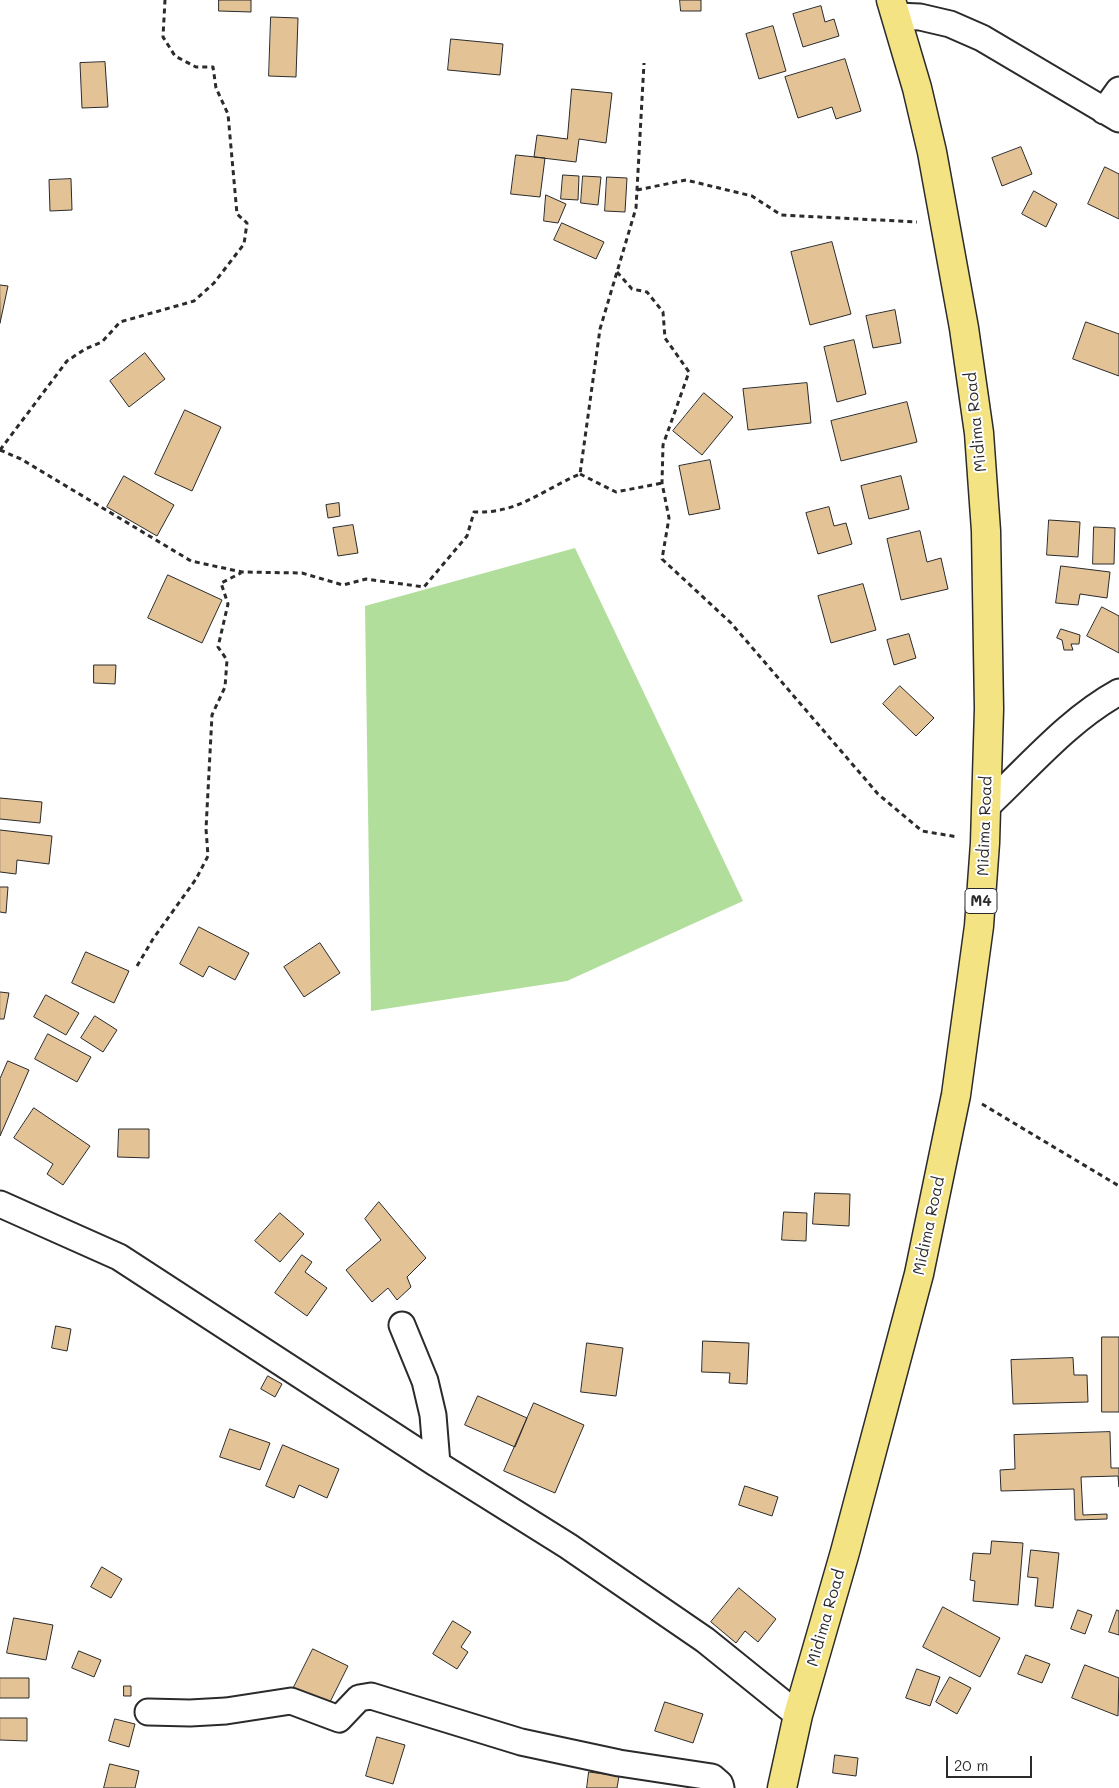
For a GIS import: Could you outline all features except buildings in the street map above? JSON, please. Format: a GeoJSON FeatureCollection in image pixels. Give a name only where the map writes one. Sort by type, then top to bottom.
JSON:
{"type":"FeatureCollection","features":[{"type":"Feature","properties":{"kind":"main road","name":"Midima Road"},"geometry":{"type":"LineString","coordinates":[[782,1788],[798,1715],[846,1552],[919,1274],[956,1095],[979,926],[985,843],[989,709],[986,531],[979,433],[964,328],[946,224],[917,88],[893,8]]}},
{"type":"Feature","properties":{"kind":"street"},"geometry":{"type":"LineString","coordinates":[[893,8],[950,24],[982,38],[1111,115],[1119,90]]}},
{"type":"Feature","properties":{"kind":"street"},"geometry":{"type":"LineString","coordinates":[[986,807],[1068,727],[1103,701],[1119,692]]}},
{"type":"Feature","properties":{"kind":"street"},"geometry":{"type":"LineString","coordinates":[[0,1204],[119,1257],[568,1546],[705,1640],[798,1715]]}},
{"type":"Feature","properties":{"kind":"street"},"geometry":{"type":"LineString","coordinates":[[402,1325],[425,1381],[433,1415],[438,1464]]}},
{"type":"Feature","properties":{"kind":"street"},"geometry":{"type":"LineString","coordinates":[[148,1712],[190,1713],[226,1711],[290,1701],[339,1719],[359,1698],[371,1696],[521,1742],[619,1763],[712,1777],[720,1784],[721,1788]]}},
{"type":"Feature","properties":{"kind":"path"},"geometry":{"type":"LineString","coordinates":[[165,0],[163,37],[176,56],[196,67],[212,68],[216,88],[228,114],[237,214],[247,223],[244,244],[214,283],[194,301],[120,322],[102,342],[85,349],[67,361],[0,450],[21,459],[191,561],[242,572],[302,573],[343,585],[366,579],[424,587],[466,536],[474,512],[494,512],[516,507],[552,486],[580,474],[616,492],[662,484]]}},
{"type":"Feature","properties":{"kind":"path"},"geometry":{"type":"LineString","coordinates":[[580,474],[600,329],[636,208],[644,63]]}},
{"type":"Feature","properties":{"kind":"path"},"geometry":{"type":"LineString","coordinates":[[637,190],[686,180],[752,196],[782,215],[946,224]]}},
{"type":"Feature","properties":{"kind":"path"},"geometry":{"type":"LineString","coordinates":[[617,272],[632,289],[647,292],[663,312],[665,338],[689,372],[663,445],[662,484],[669,518],[662,559],[732,623],[878,794],[922,831],[985,843]]}},
{"type":"Feature","properties":{"kind":"path"},"geometry":{"type":"LineString","coordinates":[[137,966],[196,879],[208,856],[206,828],[212,715],[225,687],[227,660],[218,647],[228,604],[221,583],[242,572]]}},
{"type":"Feature","properties":{"kind":"path"},"geometry":{"type":"LineString","coordinates":[[989,1107],[1119,1186]]}},
{"type":"Feature","properties":{"kind":"green space"},"geometry":{"type":"Polygon","coordinates":[[[575,548],[743,901],[567,981],[371,1011],[365,606],[575,548]]]}}]}
